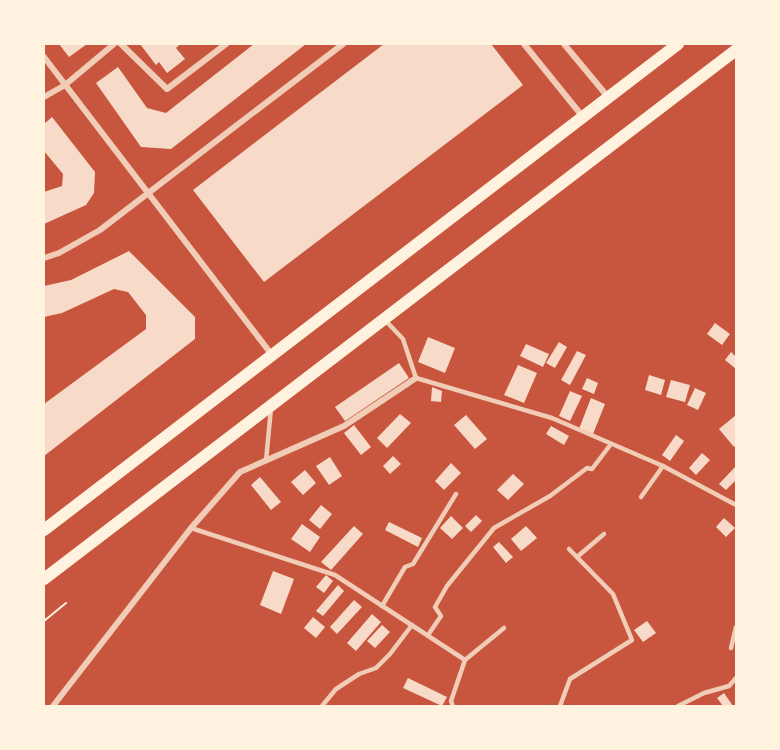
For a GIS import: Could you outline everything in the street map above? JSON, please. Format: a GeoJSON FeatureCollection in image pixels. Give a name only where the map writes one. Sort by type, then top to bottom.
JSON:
{"type":"FeatureCollection","features":[{"type":"Feature","properties":{"kind":"main road"},"geometry":{"type":"LineString","coordinates":[[44,530],[678,44]]}},
{"type":"Feature","properties":{"kind":"main road"},"geometry":{"type":"LineString","coordinates":[[44,579],[736,51],[730,44]]}},
{"type":"Feature","properties":{"kind":"street"},"geometry":{"type":"LineString","coordinates":[[44,97],[65,85],[114,44]]}},
{"type":"Feature","properties":{"kind":"street"},"geometry":{"type":"LineString","coordinates":[[121,44],[167,89],[226,44]]}},
{"type":"Feature","properties":{"kind":"street"},"geometry":{"type":"LineString","coordinates":[[44,258],[59,253],[93,234],[343,44]]}},
{"type":"Feature","properties":{"kind":"street"},"geometry":{"type":"LineString","coordinates":[[524,44],[583,117]]}},
{"type":"Feature","properties":{"kind":"street"},"geometry":{"type":"LineString","coordinates":[[564,44],[608,97]]}},
{"type":"Feature","properties":{"kind":"street"},"geometry":{"type":"LineString","coordinates":[[44,57],[272,355]]}},
{"type":"Feature","properties":{"kind":"street"},"geometry":{"type":"LineString","coordinates":[[53,706],[191,528],[240,472],[345,426],[416,378]]}},
{"type":"Feature","properties":{"kind":"lane"},"geometry":{"type":"LineString","coordinates":[[384,319],[403,339],[416,378],[552,418],[663,466],[736,505]]}},
{"type":"Feature","properties":{"kind":"lane"},"geometry":{"type":"LineString","coordinates":[[266,460],[271,405]]}},
{"type":"Feature","properties":{"kind":"lane"},"geometry":{"type":"LineString","coordinates":[[428,635],[441,616],[435,609],[444,591],[494,528],[550,496],[588,467],[592,469],[611,444]]}},
{"type":"Feature","properties":{"kind":"lane"},"geometry":{"type":"LineString","coordinates":[[641,497],[663,466]]}},
{"type":"Feature","properties":{"kind":"lane"},"geometry":{"type":"LineString","coordinates":[[382,606],[405,567],[413,564],[456,494]]}},
{"type":"Feature","properties":{"kind":"lane"},"geometry":{"type":"LineString","coordinates":[[191,528],[334,575],[465,660]]}},
{"type":"Feature","properties":{"kind":"lane"},"geometry":{"type":"LineString","coordinates":[[577,557],[604,534]]}},
{"type":"Feature","properties":{"kind":"lane"},"geometry":{"type":"LineString","coordinates":[[560,706],[570,679],[632,640],[613,594],[569,549]]}},
{"type":"Feature","properties":{"kind":"lane"},"geometry":{"type":"LineString","coordinates":[[322,706],[336,689],[359,674],[376,668],[412,625]]}},
{"type":"Feature","properties":{"kind":"lane"},"geometry":{"type":"LineString","coordinates":[[731,648],[736,627]]}},
{"type":"Feature","properties":{"kind":"lane"},"geometry":{"type":"LineString","coordinates":[[453,706],[451,701],[465,660],[504,628]]}},
{"type":"Feature","properties":{"kind":"lane"},"geometry":{"type":"LineString","coordinates":[[678,706],[704,693],[729,686],[736,678]]}},
{"type":"Feature","properties":{"kind":"path"},"geometry":{"type":"LineString","coordinates":[[44,621],[66,603]]}},
{"type":"Feature","properties":{"kind":"building"},"geometry":{"type":"Polygon","coordinates":[[[59,44],[87,44],[69,57],[59,44]]]}},
{"type":"Feature","properties":{"kind":"building"},"geometry":{"type":"Polygon","coordinates":[[[140,44],[180,44],[176,48],[185,59],[167,73],[159,62],[156,65],[140,44]]]}},
{"type":"Feature","properties":{"kind":"building"},"geometry":{"type":"Polygon","coordinates":[[[254,44],[306,44],[171,149],[141,147],[96,83],[118,67],[147,108],[166,113],[254,44]]]}},
{"type":"Feature","properties":{"kind":"building"},"geometry":{"type":"Polygon","coordinates":[[[384,44],[491,44],[523,85],[264,282],[193,190],[384,44]]]}},
{"type":"Feature","properties":{"kind":"building"},"geometry":{"type":"Polygon","coordinates":[[[52,117],[95,172],[94,193],[86,205],[44,224],[44,192],[62,186],[63,174],[44,151],[44,124],[52,117]]]}},
{"type":"Feature","properties":{"kind":"building"},"geometry":{"type":"Polygon","coordinates":[[[129,251],[195,317],[195,339],[44,456],[44,404],[146,329],[146,315],[128,292],[114,289],[62,313],[44,317],[44,286],[71,280],[129,251]]]}},
{"type":"Feature","properties":{"kind":"building"},"geometry":{"type":"Polygon","coordinates":[[[715,323],[730,334],[722,345],[707,334],[715,323]]]}},
{"type":"Feature","properties":{"kind":"building"},"geometry":{"type":"Polygon","coordinates":[[[428,337],[455,348],[445,373],[418,362],[428,337]]]}},
{"type":"Feature","properties":{"kind":"building"},"geometry":{"type":"Polygon","coordinates":[[[559,342],[567,347],[555,368],[546,363],[559,342]]]}},
{"type":"Feature","properties":{"kind":"building"},"geometry":{"type":"Polygon","coordinates":[[[526,344],[549,354],[543,367],[520,356],[526,344]]]}},
{"type":"Feature","properties":{"kind":"building"},"geometry":{"type":"Polygon","coordinates":[[[577,351],[586,355],[570,385],[561,380],[577,351]]]}},
{"type":"Feature","properties":{"kind":"building"},"geometry":{"type":"Polygon","coordinates":[[[731,352],[736,357],[736,369],[725,360],[731,352]]]}},
{"type":"Feature","properties":{"kind":"building"},"geometry":{"type":"Polygon","coordinates":[[[399,363],[409,378],[345,421],[335,407],[399,363]]]}},
{"type":"Feature","properties":{"kind":"building"},"geometry":{"type":"Polygon","coordinates":[[[518,365],[537,373],[524,403],[504,395],[518,365]]]}},
{"type":"Feature","properties":{"kind":"building"},"geometry":{"type":"Polygon","coordinates":[[[649,375],[665,380],[661,395],[645,390],[649,375]]]}},
{"type":"Feature","properties":{"kind":"building"},"geometry":{"type":"Polygon","coordinates":[[[587,378],[598,383],[594,394],[582,389],[587,378]]]}},
{"type":"Feature","properties":{"kind":"building"},"geometry":{"type":"Polygon","coordinates":[[[671,380],[690,385],[685,402],[666,397],[671,380]]]}},
{"type":"Feature","properties":{"kind":"building"},"geometry":{"type":"Polygon","coordinates":[[[432,387],[442,391],[441,402],[431,401],[432,387]]]}},
{"type":"Feature","properties":{"kind":"building"},"geometry":{"type":"Polygon","coordinates":[[[695,388],[706,393],[698,410],[687,405],[695,388]]]}},
{"type":"Feature","properties":{"kind":"building"},"geometry":{"type":"Polygon","coordinates":[[[570,391],[582,396],[570,421],[559,416],[570,391]]]}},
{"type":"Feature","properties":{"kind":"building"},"geometry":{"type":"Polygon","coordinates":[[[591,398],[605,404],[593,434],[579,429],[591,398]]]}},
{"type":"Feature","properties":{"kind":"building"},"geometry":{"type":"Polygon","coordinates":[[[400,414],[411,423],[387,448],[377,438],[400,414]]]}},
{"type":"Feature","properties":{"kind":"building"},"geometry":{"type":"Polygon","coordinates":[[[466,415],[487,439],[475,449],[454,425],[466,415]]]}},
{"type":"Feature","properties":{"kind":"building"},"geometry":{"type":"Polygon","coordinates":[[[736,415],[736,445],[734,447],[719,429],[736,415]]]}},
{"type":"Feature","properties":{"kind":"building"},"geometry":{"type":"Polygon","coordinates":[[[354,425],[371,447],[361,455],[344,433],[354,425]]]}},
{"type":"Feature","properties":{"kind":"building"},"geometry":{"type":"Polygon","coordinates":[[[551,426],[569,436],[564,445],[546,434],[551,426]]]}},
{"type":"Feature","properties":{"kind":"building"},"geometry":{"type":"Polygon","coordinates":[[[676,435],[684,441],[670,461],[662,455],[676,435]]]}},
{"type":"Feature","properties":{"kind":"building"},"geometry":{"type":"Polygon","coordinates":[[[702,453],[710,460],[696,475],[689,468],[702,453]]]}},
{"type":"Feature","properties":{"kind":"building"},"geometry":{"type":"Polygon","coordinates":[[[393,456],[401,464],[390,474],[383,466],[393,456]]]}},
{"type":"Feature","properties":{"kind":"building"},"geometry":{"type":"Polygon","coordinates":[[[330,457],[342,476],[329,485],[316,466],[330,457]]]}},
{"type":"Feature","properties":{"kind":"building"},"geometry":{"type":"Polygon","coordinates":[[[451,463],[461,473],[444,490],[435,481],[451,463]]]}},
{"type":"Feature","properties":{"kind":"building"},"geometry":{"type":"Polygon","coordinates":[[[736,466],[736,480],[726,490],[719,484],[736,466]]]}},
{"type":"Feature","properties":{"kind":"building"},"geometry":{"type":"Polygon","coordinates":[[[305,470],[316,483],[303,495],[291,482],[305,470]]]}},
{"type":"Feature","properties":{"kind":"building"},"geometry":{"type":"Polygon","coordinates":[[[513,474],[524,484],[508,500],[497,490],[513,474]]]}},
{"type":"Feature","properties":{"kind":"building"},"geometry":{"type":"Polygon","coordinates":[[[260,477],[281,502],[271,510],[251,485],[260,477]]]}},
{"type":"Feature","properties":{"kind":"building"},"geometry":{"type":"Polygon","coordinates":[[[321,505],[332,514],[320,529],[309,520],[321,505]]]}},
{"type":"Feature","properties":{"kind":"building"},"geometry":{"type":"Polygon","coordinates":[[[476,515],[482,521],[471,532],[465,526],[476,515]]]}},
{"type":"Feature","properties":{"kind":"building"},"geometry":{"type":"Polygon","coordinates":[[[451,516],[463,528],[452,539],[440,528],[451,516]]]}},
{"type":"Feature","properties":{"kind":"building"},"geometry":{"type":"Polygon","coordinates":[[[724,518],[735,528],[726,537],[716,527],[724,518]]]}},
{"type":"Feature","properties":{"kind":"building"},"geometry":{"type":"Polygon","coordinates":[[[389,522],[422,538],[418,547],[385,530],[389,522]]]}},
{"type":"Feature","properties":{"kind":"building"},"geometry":{"type":"Polygon","coordinates":[[[302,524],[320,537],[310,552],[291,539],[302,524]]]}},
{"type":"Feature","properties":{"kind":"building"},"geometry":{"type":"Polygon","coordinates":[[[354,526],[363,534],[331,570],[321,562],[354,526]]]}},
{"type":"Feature","properties":{"kind":"building"},"geometry":{"type":"Polygon","coordinates":[[[526,526],[537,538],[521,551],[511,539],[526,526]]]}},
{"type":"Feature","properties":{"kind":"building"},"geometry":{"type":"Polygon","coordinates":[[[499,542],[513,557],[506,563],[493,547],[499,542]]]}},
{"type":"Feature","properties":{"kind":"building"},"geometry":{"type":"Polygon","coordinates":[[[273,571],[294,579],[281,614],[260,605],[273,571]]]}},
{"type":"Feature","properties":{"kind":"building"},"geometry":{"type":"Polygon","coordinates":[[[326,575],[333,581],[324,593],[316,587],[326,575]]]}},
{"type":"Feature","properties":{"kind":"building"},"geometry":{"type":"Polygon","coordinates":[[[338,585],[344,591],[323,616],[316,611],[338,585]]]}},
{"type":"Feature","properties":{"kind":"building"},"geometry":{"type":"Polygon","coordinates":[[[354,600],[362,607],[337,634],[330,627],[354,600]]]}},
{"type":"Feature","properties":{"kind":"building"},"geometry":{"type":"Polygon","coordinates":[[[372,614],[381,622],[356,651],[347,643],[372,614]]]}},
{"type":"Feature","properties":{"kind":"building"},"geometry":{"type":"Polygon","coordinates":[[[313,617],[325,627],[316,638],[304,628],[313,617]]]}},
{"type":"Feature","properties":{"kind":"building"},"geometry":{"type":"Polygon","coordinates":[[[647,621],[656,633],[643,642],[634,630],[647,621]]]}},
{"type":"Feature","properties":{"kind":"building"},"geometry":{"type":"Polygon","coordinates":[[[382,625],[390,632],[375,648],[367,641],[382,625]]]}},
{"type":"Feature","properties":{"kind":"building"},"geometry":{"type":"Polygon","coordinates":[[[408,678],[447,697],[442,706],[403,688],[408,678]]]}},
{"type":"Feature","properties":{"kind":"building"},"geometry":{"type":"Polygon","coordinates":[[[724,693],[733,706],[723,706],[717,698],[724,693]]]}}]}
